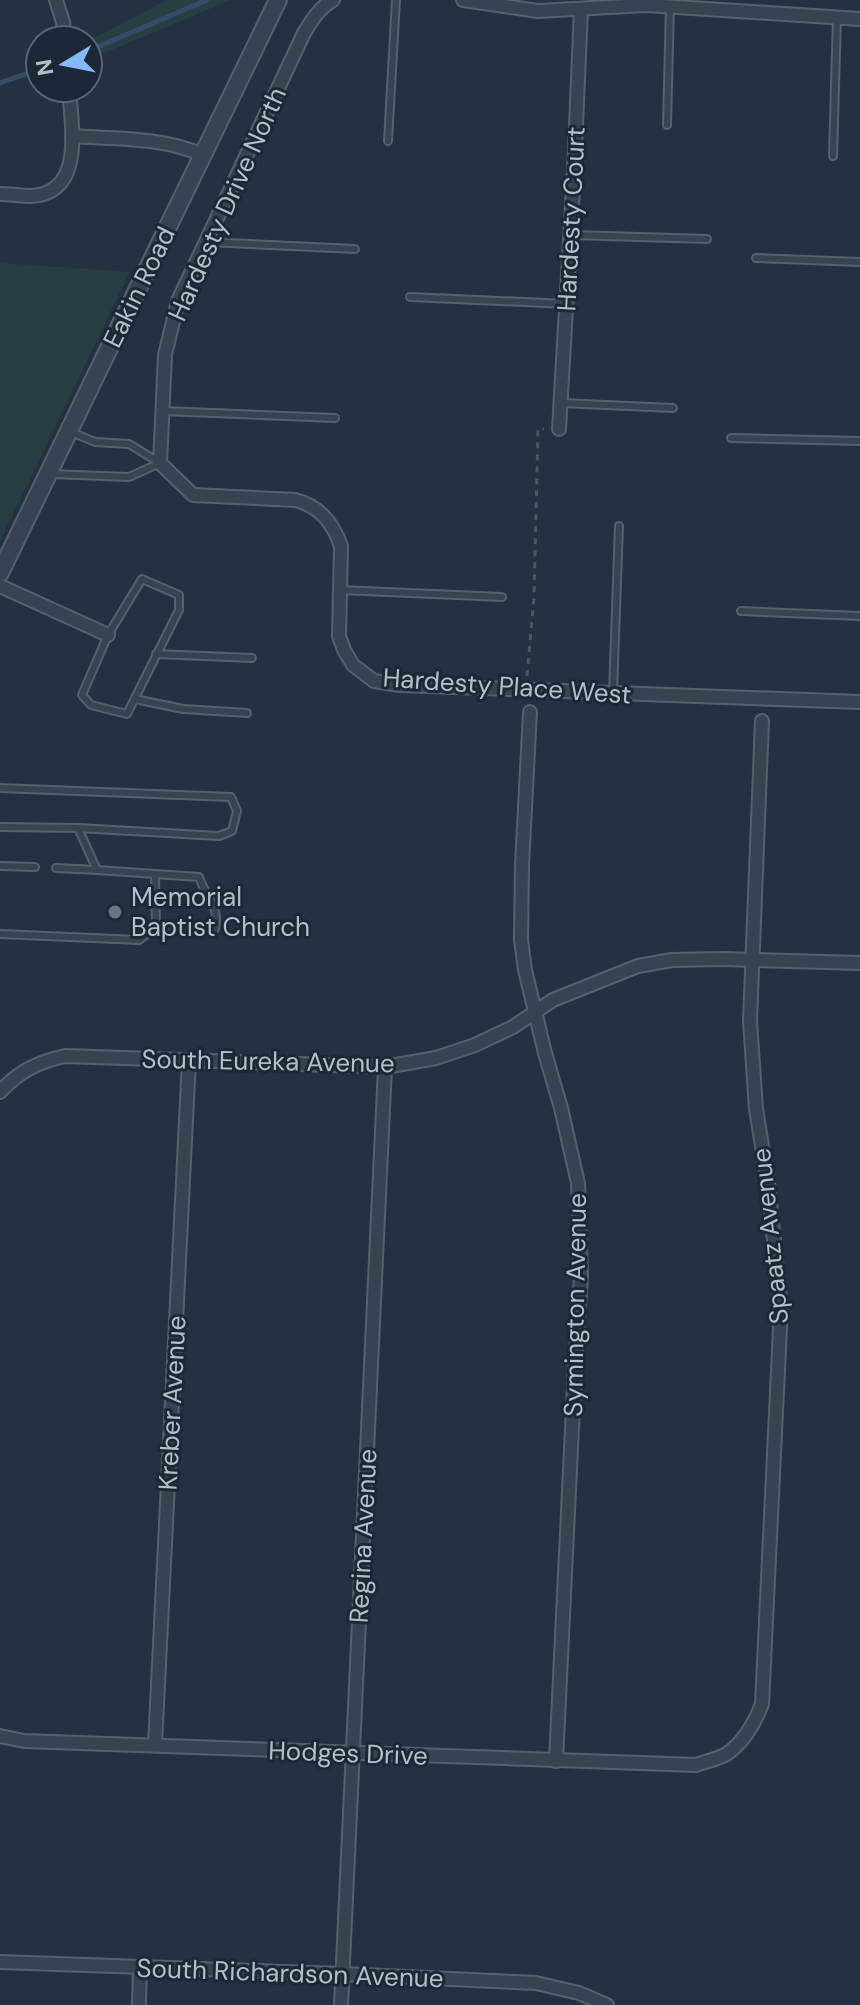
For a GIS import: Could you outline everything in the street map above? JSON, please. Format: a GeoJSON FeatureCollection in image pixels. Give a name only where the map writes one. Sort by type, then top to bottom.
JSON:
{"type":"FeatureCollection","features":[{"type":"Feature","properties":{"kind":"street"},"geometry":{"type":"LineString","coordinates":[[56,0],[63,24]]}},
{"type":"Feature","properties":{"kind":"street","name":"Eakin Road"},"geometry":{"type":"LineString","coordinates":[[0,573],[278,0]]}},
{"type":"Feature","properties":{"kind":"street"},"geometry":{"type":"LineString","coordinates":[[463,0],[538,11],[646,5],[860,19]]}},
{"type":"Feature","properties":{"kind":"street","name":"Hardesty Drive North"},"geometry":{"type":"LineString","coordinates":[[160,463],[165,355],[178,301],[304,33],[313,18],[329,2]]}},
{"type":"Feature","properties":{"kind":"street","name":"Hardesty Court"},"geometry":{"type":"LineString","coordinates":[[559,429],[581,9]]}},
{"type":"Feature","properties":{"kind":"street"},"geometry":{"type":"LineString","coordinates":[[0,194],[34,196],[54,189],[67,173],[73,153],[70,104]]}},
{"type":"Feature","properties":{"kind":"street"},"geometry":{"type":"LineString","coordinates":[[72,136],[155,141],[203,155]]}},
{"type":"Feature","properties":{"kind":"street","name":"Hardesty Place West"},"geometry":{"type":"LineString","coordinates":[[160,463],[193,495],[295,500],[320,511],[337,533],[341,546],[339,636],[353,665],[374,681],[400,685],[860,702]]}},
{"type":"Feature","properties":{"kind":"street"},"geometry":{"type":"LineString","coordinates":[[0,586],[108,635]]}},
{"type":"Feature","properties":{"kind":"street","name":"Symington Avenue"},"geometry":{"type":"LineString","coordinates":[[530,712],[521,940],[525,970],[578,1183],[580,1262],[556,1761]]}},
{"type":"Feature","properties":{"kind":"street","name":"Spaatz Avenue"},"geometry":{"type":"LineString","coordinates":[[696,1765],[727,1754],[750,1731],[762,1704],[781,1308],[768,1183],[756,1109],[750,1021],[762,721]]}},
{"type":"Feature","properties":{"kind":"street","name":"South Eureka Avenue"},"geometry":{"type":"LineString","coordinates":[[0,1092],[28,1067],[65,1056],[385,1067],[436,1058],[475,1045],[513,1027],[553,1000],[638,966],[672,960],[722,959],[860,963]]}},
{"type":"Feature","properties":{"kind":"street","name":"Kreber Avenue"},"geometry":{"type":"LineString","coordinates":[[155,1745],[189,1060]]}},
{"type":"Feature","properties":{"kind":"street","name":"Regina Avenue"},"geometry":{"type":"LineString","coordinates":[[341,2005],[385,1067]]}},
{"type":"Feature","properties":{"kind":"street","name":"Hodges Drive"},"geometry":{"type":"LineString","coordinates":[[0,1736],[24,1741],[696,1765]]}},
{"type":"Feature","properties":{"kind":"street","name":"South Richardson Avenue"},"geometry":{"type":"LineString","coordinates":[[0,1962],[536,1983],[579,1993],[607,2005]]}},
{"type":"Feature","properties":{"kind":"street"},"geometry":{"type":"LineString","coordinates":[[139,2005],[140,1968]]}},
{"type":"Feature","properties":{"kind":"lane"},"geometry":{"type":"LineString","coordinates":[[388,141],[396,0]]}},
{"type":"Feature","properties":{"kind":"lane"},"geometry":{"type":"LineString","coordinates":[[667,125],[670,6]]}},
{"type":"Feature","properties":{"kind":"lane"},"geometry":{"type":"LineString","coordinates":[[833,156],[837,17]]}},
{"type":"Feature","properties":{"kind":"lane"},"geometry":{"type":"LineString","coordinates":[[571,235],[707,239]]}},
{"type":"Feature","properties":{"kind":"lane"},"geometry":{"type":"LineString","coordinates":[[206,242],[355,249]]}},
{"type":"Feature","properties":{"kind":"lane"},"geometry":{"type":"LineString","coordinates":[[756,258],[860,262]]}},
{"type":"Feature","properties":{"kind":"lane"},"geometry":{"type":"LineString","coordinates":[[410,297],[567,304]]}},
{"type":"Feature","properties":{"kind":"lane"},"geometry":{"type":"LineString","coordinates":[[561,403],[673,408]]}},
{"type":"Feature","properties":{"kind":"lane"},"geometry":{"type":"LineString","coordinates":[[163,411],[335,418]]}},
{"type":"Feature","properties":{"kind":"lane","name":"Hardesty Place West"},"geometry":{"type":"LineString","coordinates":[[69,431],[95,442],[129,444],[160,463]]}},
{"type":"Feature","properties":{"kind":"lane"},"geometry":{"type":"LineString","coordinates":[[731,438],[860,441]]}},
{"type":"Feature","properties":{"kind":"lane"},"geometry":{"type":"LineString","coordinates":[[48,474],[129,477],[160,463]]}},
{"type":"Feature","properties":{"kind":"lane"},"geometry":{"type":"LineString","coordinates":[[613,693],[619,526]]}},
{"type":"Feature","properties":{"kind":"lane"},"geometry":{"type":"LineString","coordinates":[[142,579],[179,595],[179,610],[127,714],[91,705],[82,695],[108,635],[142,579]]}},
{"type":"Feature","properties":{"kind":"lane"},"geometry":{"type":"LineString","coordinates":[[341,590],[502,597]]}},
{"type":"Feature","properties":{"kind":"lane"},"geometry":{"type":"LineString","coordinates":[[741,611],[860,616]]}},
{"type":"Feature","properties":{"kind":"lane"},"geometry":{"type":"LineString","coordinates":[[156,654],[252,658]]}},
{"type":"Feature","properties":{"kind":"lane"},"geometry":{"type":"LineString","coordinates":[[135,699],[183,709],[247,713]]}},
{"type":"Feature","properties":{"kind":"lane"},"geometry":{"type":"LineString","coordinates":[[0,788],[231,797],[237,811],[232,831],[219,836],[0,827]]}},
{"type":"Feature","properties":{"kind":"lane"},"geometry":{"type":"LineString","coordinates":[[78,828],[97,870]]}},
{"type":"Feature","properties":{"kind":"lane"},"geometry":{"type":"LineString","coordinates":[[0,866],[35,867]]}},
{"type":"Feature","properties":{"kind":"lane"},"geometry":{"type":"LineString","coordinates":[[0,934],[139,940],[156,928],[215,929],[215,907],[209,901],[199,877],[56,868]]}},
{"type":"Feature","properties":{"kind":"lane"},"geometry":{"type":"LineString","coordinates":[[155,874],[156,928]]}},
{"type":"Feature","properties":{"kind":"path"},"geometry":{"type":"LineString","coordinates":[[526,690],[534,597],[538,429],[559,429]]}},
{"type":"Feature","properties":{"kind":"green space"},"geometry":{"type":"Polygon","coordinates":[[[167,0],[231,0],[104,53],[104,33],[167,0]]]}},
{"type":"Feature","properties":{"kind":"green space"},"geometry":{"type":"Polygon","coordinates":[[[0,263],[130,272],[0,541],[0,263]]]}},
{"type":"Feature","properties":{"kind":"waterway"},"geometry":{"type":"LineString","coordinates":[[104,44],[207,0]]}},
{"type":"Feature","properties":{"kind":"waterway"},"geometry":{"type":"LineString","coordinates":[[0,83],[24,75]]}},
{"type":"Feature","properties":{"kind":"place","name":"Memorial Baptist Church"},"geometry":{"type":"Point","coordinates":[115,912]}}]}
